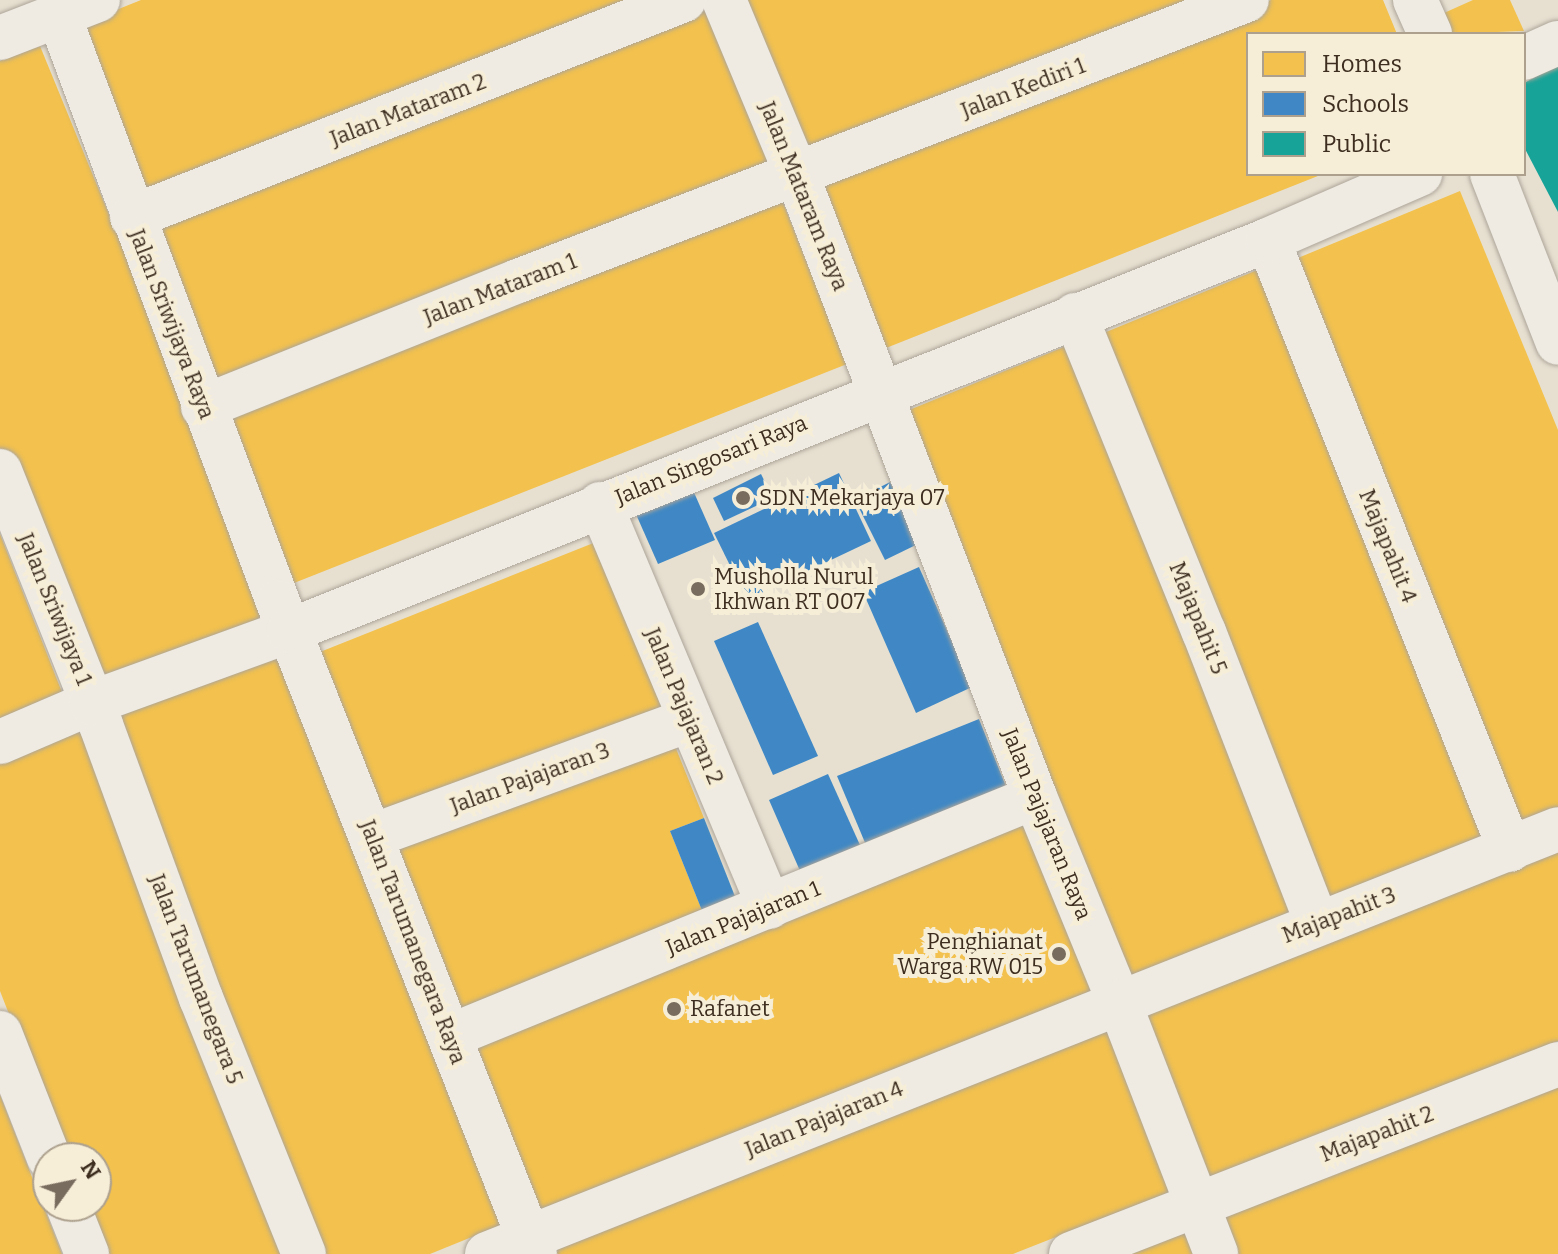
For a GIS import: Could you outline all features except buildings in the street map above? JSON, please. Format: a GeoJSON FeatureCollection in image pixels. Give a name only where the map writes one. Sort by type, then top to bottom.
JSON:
{"type":"FeatureCollection","features":[{"type":"Feature","properties":{"kind":"street","name":"Jalan Mataram 2"},"geometry":{"type":"LineString","coordinates":[[132,217],[684,0]]}},
{"type":"Feature","properties":{"kind":"street","name":"Jalan Mataram Raya"},"geometry":{"type":"LineString","coordinates":[[724,0],[797,175],[881,393]]}},
{"type":"Feature","properties":{"kind":"street","name":"Jalan Kediri 1"},"geometry":{"type":"LineString","coordinates":[[797,175],[1247,0]]}},
{"type":"Feature","properties":{"kind":"street"},"geometry":{"type":"LineString","coordinates":[[1415,0],[1429,32]]}},
{"type":"Feature","properties":{"kind":"street","name":"Jalan Sriwijaya Raya"},"geometry":{"type":"LineString","coordinates":[[78,8],[132,217],[289,631]]}},
{"type":"Feature","properties":{"kind":"street"},"geometry":{"type":"LineString","coordinates":[[0,38],[78,8]]}},
{"type":"Feature","properties":{"kind":"street"},"geometry":{"type":"LineString","coordinates":[[1526,57],[1558,43]]}},
{"type":"Feature","properties":{"kind":"street","name":"Jalan Mataram 1"},"geometry":{"type":"LineString","coordinates":[[203,407],[518,281],[797,175]]}},
{"type":"Feature","properties":{"kind":"street","name":"Jalan Singosari Raya"},"geometry":{"type":"LineString","coordinates":[[0,742],[91,703],[289,631],[600,504],[1268,240],[1415,176]]}},
{"type":"Feature","properties":{"kind":"street"},"geometry":{"type":"LineString","coordinates":[[1493,176],[1546,277],[1558,343]]}},
{"type":"Feature","properties":{"kind":"street","name":"Majapahit 4"},"geometry":{"type":"LineString","coordinates":[[1268,240],[1510,850]]}},
{"type":"Feature","properties":{"kind":"street","name":"Majapahit 5"},"geometry":{"type":"LineString","coordinates":[[1075,315],[1204,632],[1317,923]]}},
{"type":"Feature","properties":{"kind":"street","name":"Jalan Pajajaran Raya"},"geometry":{"type":"LineString","coordinates":[[881,393],[1035,797],[1119,1002],[1216,1254]]}},
{"type":"Feature","properties":{"kind":"street","name":"Jalan Sriwijaya 1"},"geometry":{"type":"LineString","coordinates":[[0,471],[91,703]]}},
{"type":"Feature","properties":{"kind":"street","name":"Jalan Pajajaran 2"},"geometry":{"type":"LineString","coordinates":[[600,504],[769,907]]}},
{"type":"Feature","properties":{"kind":"street","name":"Jalan Tarumanegara Raya"},"geometry":{"type":"LineString","coordinates":[[289,631],[532,1245]]}},
{"type":"Feature","properties":{"kind":"street","name":"Jalan Tarumanegara 5"},"geometry":{"type":"LineString","coordinates":[[91,703],[201,998],[304,1254]]}},
{"type":"Feature","properties":{"kind":"street","name":"Jalan Pajajaran 3"},"geometry":{"type":"LineString","coordinates":[[372,836],[689,720]]}},
{"type":"Feature","properties":{"kind":"street","name":"Jalan Pajajaran 1"},"geometry":{"type":"LineString","coordinates":[[450,1036],[1035,797]]}},
{"type":"Feature","properties":{"kind":"street","name":"Majapahit 3"},"geometry":{"type":"LineString","coordinates":[[1119,1002],[1558,829]]}},
{"type":"Feature","properties":{"kind":"street","name":"Jalan Pajajaran 4"},"geometry":{"type":"LineString","coordinates":[[487,1254],[532,1245],[1119,1002]]}},
{"type":"Feature","properties":{"kind":"street"},"geometry":{"type":"LineString","coordinates":[[0,1033],[43,1142]]}},
{"type":"Feature","properties":{"kind":"street","name":"Majapahit 2"},"geometry":{"type":"LineString","coordinates":[[1071,1254],[1558,1064]]}},
{"type":"Feature","properties":{"kind":"street"},"geometry":{"type":"LineString","coordinates":[[74,1222],[87,1254]]}},
{"type":"Feature","properties":{"kind":"place","name":"SDN Mekarjaya 07"},"geometry":{"type":"Point","coordinates":[743,498]}},
{"type":"Feature","properties":{"kind":"place","name":"Musholla Nurul Ikhwan RT 007"},"geometry":{"type":"Point","coordinates":[698,589]}},
{"type":"Feature","properties":{"kind":"place","name":"Penghianat Warga RW 015"},"geometry":{"type":"Point","coordinates":[1059,954]}},
{"type":"Feature","properties":{"kind":"place","name":"Rafanet"},"geometry":{"type":"Point","coordinates":[674,1009]}}]}
